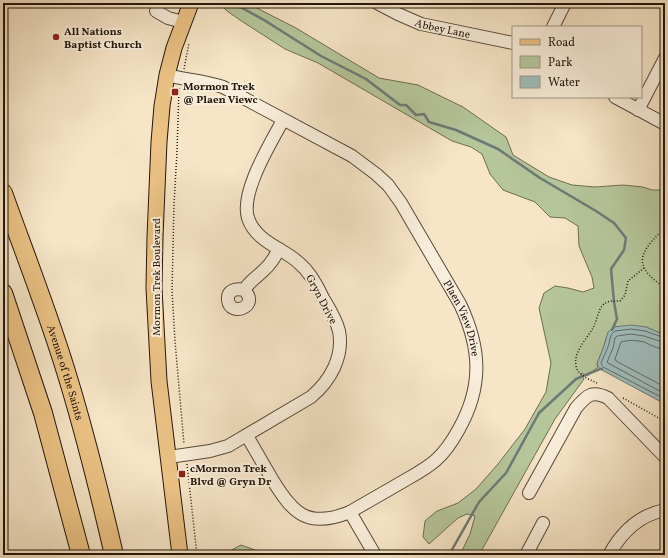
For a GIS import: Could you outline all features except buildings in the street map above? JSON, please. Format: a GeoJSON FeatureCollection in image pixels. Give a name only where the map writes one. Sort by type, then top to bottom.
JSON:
{"type":"FeatureCollection","features":[{"type":"Feature","properties":{"kind":"highway","name":"Avenue of the Saints"},"geometry":{"type":"LineString","coordinates":[[3,193],[70,383],[92,460],[114,555]]}},
{"type":"Feature","properties":{"kind":"highway"},"geometry":{"type":"LineString","coordinates":[[3,293],[43,413],[81,555]]}},
{"type":"Feature","properties":{"kind":"main road","name":"Mormon Trek Boulevard"},"geometry":{"type":"LineString","coordinates":[[180,555],[159,381],[154,288],[155,237],[162,106],[174,77],[174,48],[183,22],[196,8]]}},
{"type":"Feature","properties":{"kind":"street","name":"Abbey Lane"},"geometry":{"type":"LineString","coordinates":[[377,3],[422,24],[512,43]]}},
{"type":"Feature","properties":{"kind":"street"},"geometry":{"type":"LineString","coordinates":[[554,26],[565,3]]}},
{"type":"Feature","properties":{"kind":"street"},"geometry":{"type":"LineString","coordinates":[[156,11],[168,18],[183,22]]}},
{"type":"Feature","properties":{"kind":"street"},"geometry":{"type":"LineString","coordinates":[[638,110],[665,58]]}},
{"type":"Feature","properties":{"kind":"street","name":"Plaen View Drive"},"geometry":{"type":"LineString","coordinates":[[174,77],[223,87],[363,163],[388,185],[401,203],[460,304],[468,321],[474,341],[476,359],[474,392],[471,406],[455,438],[436,460],[427,467],[350,512],[337,517],[322,520],[308,518],[300,514],[291,507],[280,491],[247,436]]}},
{"type":"Feature","properties":{"kind":"street"},"geometry":{"type":"LineString","coordinates":[[617,98],[665,124]]}},
{"type":"Feature","properties":{"kind":"street","name":"Gryn Drive"},"geometry":{"type":"LineString","coordinates":[[169,457],[218,450],[247,436],[311,397],[319,390],[334,370],[340,342],[339,331],[336,321],[315,283],[300,263],[262,238],[248,218],[246,206],[247,195],[252,181],[283,120]]}},
{"type":"Feature","properties":{"kind":"street"},"geometry":{"type":"LineString","coordinates":[[244,290],[248,283],[265,270],[273,261],[279,249]]}},
{"type":"Feature","properties":{"kind":"street"},"geometry":{"type":"LineString","coordinates":[[529,493],[576,408],[584,398],[593,394],[600,394],[608,398],[665,457]]}},
{"type":"Feature","properties":{"kind":"street"},"geometry":{"type":"LineString","coordinates":[[610,555],[615,544],[633,525],[651,514],[665,510]]}},
{"type":"Feature","properties":{"kind":"street"},"geometry":{"type":"LineString","coordinates":[[350,512],[374,555]]}},
{"type":"Feature","properties":{"kind":"street"},"geometry":{"type":"LineString","coordinates":[[526,555],[543,522]]}},
{"type":"Feature","properties":{"kind":"path"},"geometry":{"type":"LineString","coordinates":[[196,8],[204,3]]}},
{"type":"Feature","properties":{"kind":"path"},"geometry":{"type":"LineString","coordinates":[[190,38],[174,77],[180,86],[178,151],[174,206],[172,291],[185,455],[197,555]]}},
{"type":"Feature","properties":{"kind":"path"},"geometry":{"type":"LineString","coordinates":[[665,228],[650,244],[642,256],[644,268],[657,283],[665,287]]}},
{"type":"Feature","properties":{"kind":"path"},"geometry":{"type":"LineString","coordinates":[[598,384],[581,375],[576,366],[576,358],[602,306],[609,301],[620,301],[625,295],[628,281],[644,268]]}},
{"type":"Feature","properties":{"kind":"path"},"geometry":{"type":"LineString","coordinates":[[618,395],[664,421],[665,424]]}},
{"type":"Feature","properties":{"kind":"green space"},"geometry":{"type":"Polygon","coordinates":[[[219,3],[247,3],[296,28],[379,78],[418,85],[463,107],[506,137],[513,155],[549,177],[572,185],[595,187],[623,185],[643,187],[652,190],[663,190],[665,187],[665,335],[646,327],[614,327],[606,338],[597,364],[598,367],[587,376],[582,373],[581,376],[584,379],[555,419],[479,555],[460,555],[470,534],[475,516],[467,514],[458,518],[429,544],[423,537],[425,521],[437,511],[458,503],[476,489],[498,464],[525,429],[546,392],[551,363],[539,308],[544,293],[555,286],[583,292],[594,288],[592,277],[579,246],[578,226],[565,218],[550,217],[535,202],[503,190],[490,174],[482,154],[471,147],[452,141],[318,63],[285,49],[227,11],[219,3]]]}},
{"type":"Feature","properties":{"kind":"green space"},"geometry":{"type":"Polygon","coordinates":[[[241,545],[255,550],[264,555],[222,555],[241,545]]]}},
{"type":"Feature","properties":{"kind":"water"},"geometry":{"type":"Polygon","coordinates":[[[631,325],[646,327],[665,335],[665,404],[600,369],[597,364],[608,332],[614,327],[631,325]]]}},
{"type":"Feature","properties":{"kind":"waterway"},"geometry":{"type":"LineString","coordinates":[[233,3],[264,20],[321,56],[366,79],[400,105],[406,105],[416,115],[424,114],[429,122],[456,130],[498,149],[540,178],[614,223],[626,238],[624,250],[611,269],[617,319],[612,330]]}},
{"type":"Feature","properties":{"kind":"waterway"},"geometry":{"type":"LineString","coordinates":[[449,555],[479,502],[506,473],[539,413],[576,379],[602,369]]}},
{"type":"Feature","properties":{"kind":"place","name":"All Nations Baptist Church"},"geometry":{"type":"Point","coordinates":[56,37]}},
{"type":"Feature","properties":{"kind":"place","name":"Mormon Trek @ Plaen Viewc"},"geometry":{"type":"Point","coordinates":[175,92]}},
{"type":"Feature","properties":{"kind":"place","name":"cMormon Trek Blvd @ Gryn Dr"},"geometry":{"type":"Point","coordinates":[182,474]}}]}
